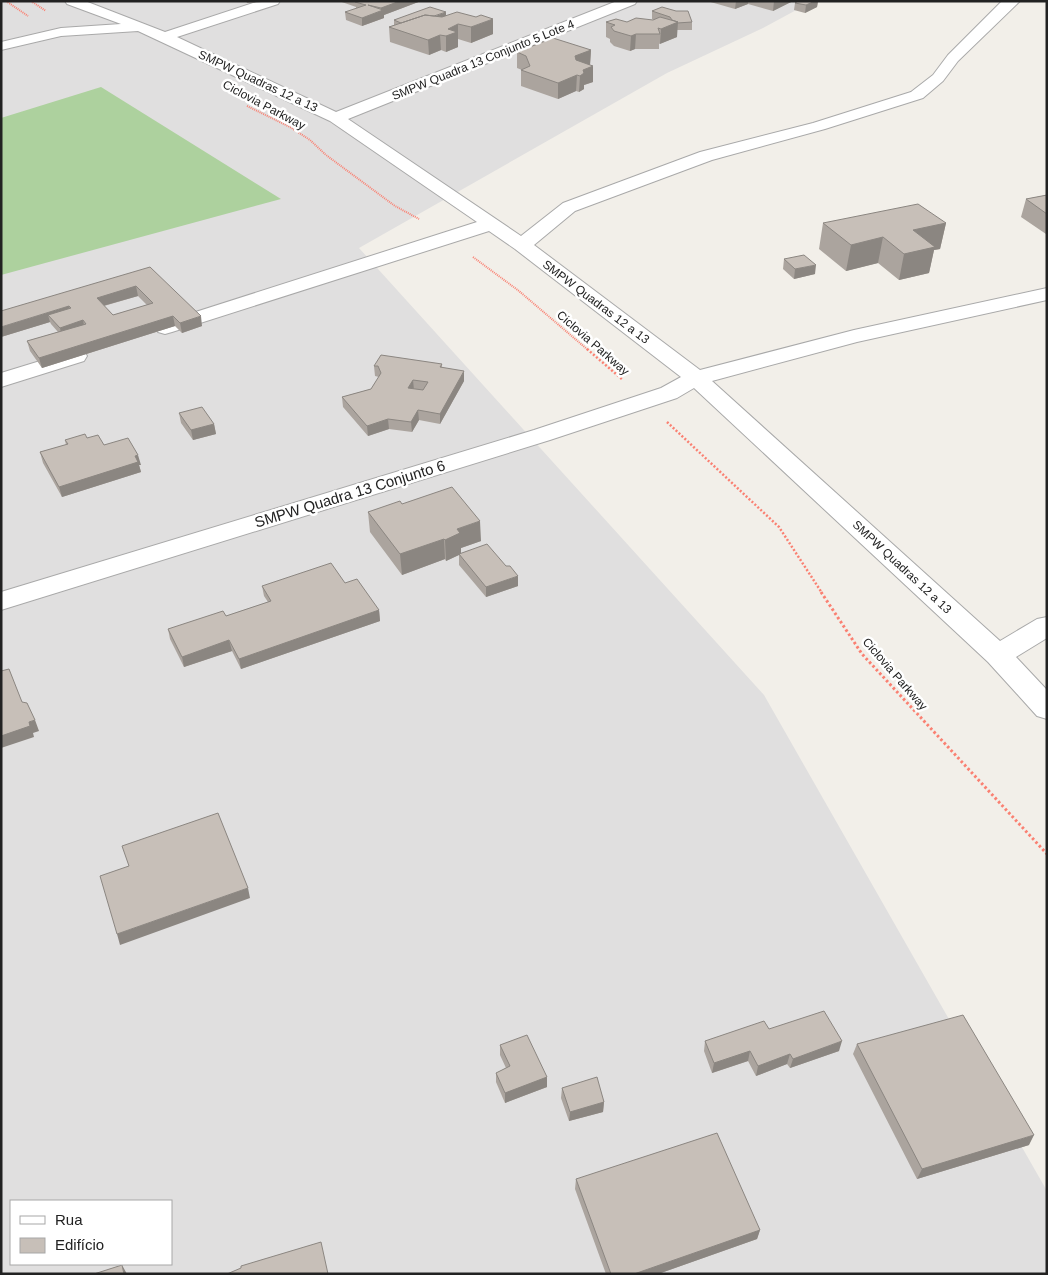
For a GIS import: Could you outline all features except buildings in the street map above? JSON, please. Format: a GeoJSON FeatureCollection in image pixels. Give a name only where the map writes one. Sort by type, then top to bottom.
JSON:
{"type":"FeatureCollection","features":[{"type":"Feature","properties":{"kind":"street","name":"SMPW Quadras 12 a 13"},"geometry":{"type":"LineString","coordinates":[[72,1],[164,37],[336,118],[522,245],[696,378],[998,656],[1047,709]]}},
{"type":"Feature","properties":{"kind":"street"},"geometry":{"type":"LineString","coordinates":[[164,37],[273,1]]}},
{"type":"Feature","properties":{"kind":"street","name":"SMPW Quadra 13 Conjunto 5 Lote 4"},"geometry":{"type":"LineString","coordinates":[[336,118],[630,1]]}},
{"type":"Feature","properties":{"kind":"street"},"geometry":{"type":"LineString","coordinates":[[522,245],[569,207],[706,156],[819,126],[917,95],[938,78],[953,58],[1007,4],[1013,1]]}},
{"type":"Feature","properties":{"kind":"street"},"geometry":{"type":"LineString","coordinates":[[61,32],[91,8]]}},
{"type":"Feature","properties":{"kind":"street"},"geometry":{"type":"LineString","coordinates":[[1,46],[61,32],[141,28]]}},
{"type":"Feature","properties":{"kind":"street"},"geometry":{"type":"LineString","coordinates":[[144,335],[490,224]]}},
{"type":"Feature","properties":{"kind":"street","name":"SMPW Quadra 13 Conjunto 6"},"geometry":{"type":"LineString","coordinates":[[1,601],[542,435],[668,393],[696,378],[854,336],[1047,294]]}},
{"type":"Feature","properties":{"kind":"street"},"geometry":{"type":"LineString","coordinates":[[1,380],[96,350]]}},
{"type":"Feature","properties":{"kind":"street"},"geometry":{"type":"LineString","coordinates":[[998,656],[1047,626]]}},
{"type":"Feature","properties":{"kind":"path"},"geometry":{"type":"LineString","coordinates":[[6,1],[25,14],[61,32]]}},
{"type":"Feature","properties":{"kind":"path","name":"Ciclovia Parkway"},"geometry":{"type":"LineString","coordinates":[[241,103],[304,136],[326,155],[395,206],[430,225],[519,291],[646,401],[779,527],[862,654],[1047,854]]}},
{"type":"Feature","properties":{"kind":"shaded area"},"geometry":{"type":"Polygon","coordinates":[[[1,1],[813,1],[763,28],[667,73],[359,248],[764,695],[1047,1191],[1047,1274],[1,1274],[1,1]]]}},
{"type":"Feature","properties":{"kind":"green space"},"geometry":{"type":"Polygon","coordinates":[[[101,87],[281,199],[1,275],[1,118],[101,87]]]}}]}
